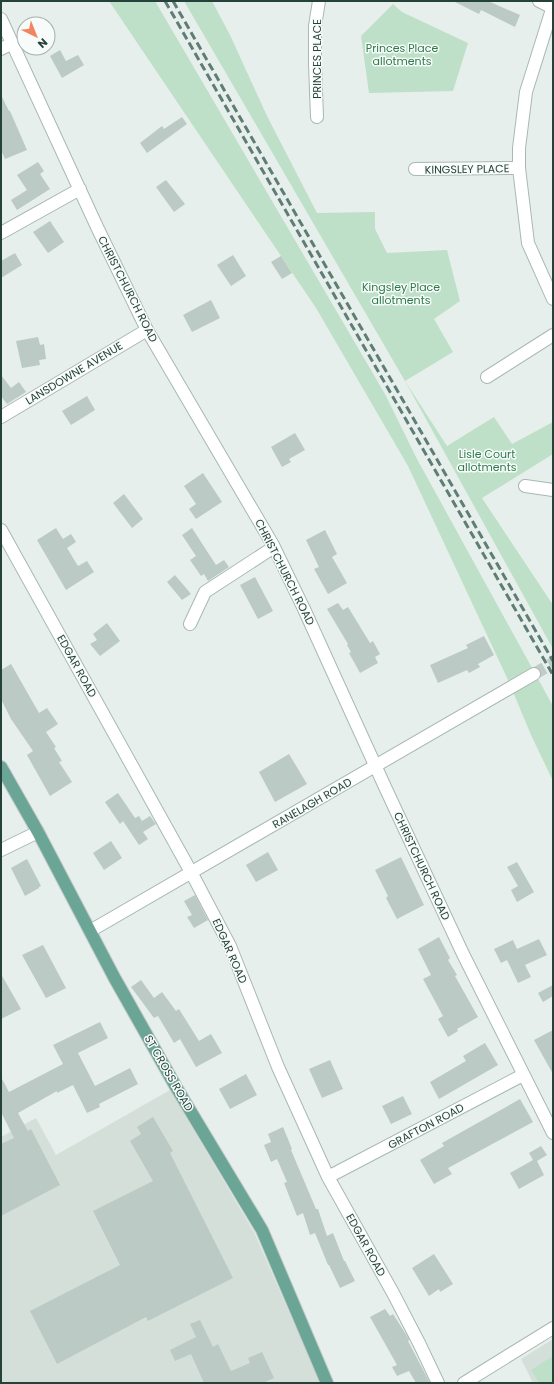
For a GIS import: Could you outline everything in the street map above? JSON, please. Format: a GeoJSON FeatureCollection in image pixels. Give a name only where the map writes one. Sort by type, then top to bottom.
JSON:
{"type":"FeatureCollection","features":[{"type":"Feature","properties":{"kind":"main road","name":"ST CROSS ROAD"},"geometry":{"type":"LineString","coordinates":[[1,767],[38,832],[114,977],[176,1087],[262,1230],[327,1383]]}},
{"type":"Feature","properties":{"kind":"street","name":"PRINCES PLACE"},"geometry":{"type":"LineString","coordinates":[[317,118],[315,26],[318,1]]}},
{"type":"Feature","properties":{"kind":"street"},"geometry":{"type":"LineString","coordinates":[[539,1],[553,7],[526,92],[519,148],[519,168],[528,243],[553,299]]}},
{"type":"Feature","properties":{"kind":"street","name":"CHRISTCHURCH ROAD"},"geometry":{"type":"LineString","coordinates":[[1,19],[147,330],[274,547],[304,608],[463,954],[553,1134]]}},
{"type":"Feature","properties":{"kind":"street"},"geometry":{"type":"LineString","coordinates":[[1,49],[13,43]]}},
{"type":"Feature","properties":{"kind":"street","name":"KINGSLEY PLACE"},"geometry":{"type":"LineString","coordinates":[[415,170],[519,168]]}},
{"type":"Feature","properties":{"kind":"street"},"geometry":{"type":"LineString","coordinates":[[1,234],[80,189]]}},
{"type":"Feature","properties":{"kind":"street","name":"LANSDOWNE AVENUE"},"geometry":{"type":"LineString","coordinates":[[1,417],[147,330]]}},
{"type":"Feature","properties":{"kind":"street"},"geometry":{"type":"LineString","coordinates":[[487,377],[553,335]]}},
{"type":"Feature","properties":{"kind":"street"},"geometry":{"type":"LineString","coordinates":[[525,486],[553,490]]}},
{"type":"Feature","properties":{"kind":"street","name":"EDGAR ROAD"},"geometry":{"type":"LineString","coordinates":[[1,530],[191,872],[230,946],[278,1067],[328,1177],[393,1293],[438,1383]]}},
{"type":"Feature","properties":{"kind":"street"},"geometry":{"type":"LineString","coordinates":[[190,624],[205,592],[274,547]]}},
{"type":"Feature","properties":{"kind":"street","name":"RANELAGH ROAD"},"geometry":{"type":"LineString","coordinates":[[90,931],[376,767],[534,674]]}},
{"type":"Feature","properties":{"kind":"street"},"geometry":{"type":"LineString","coordinates":[[1,850],[38,832]]}},
{"type":"Feature","properties":{"kind":"street","name":"GRAFTON ROAD"},"geometry":{"type":"LineString","coordinates":[[328,1177],[523,1075]]}},
{"type":"Feature","properties":{"kind":"street"},"geometry":{"type":"LineString","coordinates":[[464,1383],[553,1328]]}},
{"type":"Feature","properties":{"kind":"shaded area"},"geometry":{"type":"Polygon","coordinates":[[[170,1090],[254,1232],[320,1383],[1,1383],[1,1137],[36,1118],[56,1155],[170,1090]]]}},
{"type":"Feature","properties":{"kind":"shaded area"},"geometry":{"type":"Polygon","coordinates":[[[553,1339],[553,1383],[533,1383],[521,1359],[553,1339]]]}},
{"type":"Feature","properties":{"kind":"green space"},"geometry":{"type":"Polygon","coordinates":[[[109,1],[155,1],[385,394],[417,459],[553,706],[553,781],[531,735],[508,680],[408,466],[316,308],[109,1]]]}},
{"type":"Feature","properties":{"kind":"green space","name":"Kingsley Place allotments"},"geometry":{"type":"Polygon","coordinates":[[[184,1],[212,1],[230,35],[267,116],[317,213],[375,212],[375,229],[387,253],[447,250],[460,301],[434,319],[453,352],[405,381],[184,1]]]}},
{"type":"Feature","properties":{"kind":"green space","name":"Princes Place allotments"},"geometry":{"type":"Polygon","coordinates":[[[393,4],[402,12],[468,43],[453,91],[369,93],[361,36],[393,4]]]}},
{"type":"Feature","properties":{"kind":"green space","name":"Lisle Court allotments"},"geometry":{"type":"Polygon","coordinates":[[[405,381],[447,446],[494,417],[512,444],[553,422],[553,454],[482,498],[553,605],[553,649],[405,381]]]}},
{"type":"Feature","properties":{"kind":"green space"},"geometry":{"type":"Polygon","coordinates":[[[553,1356],[553,1383],[539,1383],[531,1370],[553,1356]]]}},
{"type":"Feature","properties":{"kind":"building"},"geometry":{"type":"Polygon","coordinates":[[[453,1],[488,1],[520,15],[515,27],[481,10],[479,14],[453,1]]]}},
{"type":"Feature","properties":{"kind":"building"},"geometry":{"type":"Polygon","coordinates":[[[60,50],[66,61],[78,55],[84,65],[62,78],[50,56],[56,56],[56,52],[60,50]]]}},
{"type":"Feature","properties":{"kind":"building"},"geometry":{"type":"Polygon","coordinates":[[[1,95],[10,111],[27,150],[5,159],[1,150],[1,95]]]}},
{"type":"Feature","properties":{"kind":"building"},"geometry":{"type":"Polygon","coordinates":[[[182,117],[187,124],[147,153],[140,143],[162,126],[164,129],[182,117]]]}},
{"type":"Feature","properties":{"kind":"building"},"geometry":{"type":"Polygon","coordinates":[[[38,162],[44,171],[40,174],[50,189],[17,210],[11,200],[27,190],[17,175],[38,162]]]}},
{"type":"Feature","properties":{"kind":"building"},"geometry":{"type":"Polygon","coordinates":[[[166,180],[185,204],[174,212],[156,187],[166,180]]]}},
{"type":"Feature","properties":{"kind":"building"},"geometry":{"type":"Polygon","coordinates":[[[50,221],[64,242],[48,253],[33,232],[50,221]]]}},
{"type":"Feature","properties":{"kind":"building"},"geometry":{"type":"Polygon","coordinates":[[[15,253],[22,265],[1,278],[1,261],[15,253]]]}},
{"type":"Feature","properties":{"kind":"building"},"geometry":{"type":"Polygon","coordinates":[[[233,255],[246,276],[231,286],[217,265],[233,255]]]}},
{"type":"Feature","properties":{"kind":"building"},"geometry":{"type":"Polygon","coordinates":[[[281,256],[292,273],[282,279],[271,262],[281,256]]]}},
{"type":"Feature","properties":{"kind":"building"},"geometry":{"type":"Polygon","coordinates":[[[211,300],[220,318],[192,332],[183,315],[211,300]]]}},
{"type":"Feature","properties":{"kind":"building"},"geometry":{"type":"Polygon","coordinates":[[[38,337],[40,345],[44,344],[46,359],[39,360],[40,365],[22,368],[16,341],[38,337]]]}},
{"type":"Feature","properties":{"kind":"building"},"geometry":{"type":"Polygon","coordinates":[[[1,375],[11,388],[19,382],[26,392],[7,404],[1,396],[1,375]]]}},
{"type":"Feature","properties":{"kind":"building"},"geometry":{"type":"Polygon","coordinates":[[[87,396],[95,410],[71,425],[62,411],[87,396]]]}},
{"type":"Feature","properties":{"kind":"building"},"geometry":{"type":"Polygon","coordinates":[[[295,433],[305,450],[289,459],[291,462],[282,467],[271,447],[295,433]]]}},
{"type":"Feature","properties":{"kind":"building"},"geometry":{"type":"Polygon","coordinates":[[[203,473],[222,502],[196,519],[189,509],[196,504],[184,486],[203,473]]]}},
{"type":"Feature","properties":{"kind":"building"},"geometry":{"type":"Polygon","coordinates":[[[124,494],[143,519],[132,528],[113,503],[124,494]]]}},
{"type":"Feature","properties":{"kind":"building"},"geometry":{"type":"Polygon","coordinates":[[[56,528],[63,539],[71,534],[76,542],[67,548],[78,566],[87,561],[94,572],[66,590],[37,540],[56,528]]]}},
{"type":"Feature","properties":{"kind":"building"},"geometry":{"type":"Polygon","coordinates":[[[192,528],[216,565],[224,560],[229,567],[208,581],[204,574],[201,576],[190,560],[196,556],[182,535],[192,528]]]}},
{"type":"Feature","properties":{"kind":"building"},"geometry":{"type":"Polygon","coordinates":[[[325,530],[337,554],[332,557],[347,583],[328,594],[314,569],[319,567],[306,540],[325,530]]]}},
{"type":"Feature","properties":{"kind":"building"},"geometry":{"type":"Polygon","coordinates":[[[175,575],[191,594],[182,600],[167,582],[175,575]]]}},
{"type":"Feature","properties":{"kind":"building"},"geometry":{"type":"Polygon","coordinates":[[[255,577],[273,611],[258,619],[240,585],[255,577]]]}},
{"type":"Feature","properties":{"kind":"building"},"geometry":{"type":"Polygon","coordinates":[[[338,603],[343,610],[348,607],[370,643],[373,641],[380,654],[375,657],[378,663],[360,673],[349,653],[351,652],[347,645],[348,644],[327,609],[338,603]]]}},
{"type":"Feature","properties":{"kind":"building"},"geometry":{"type":"Polygon","coordinates":[[[107,623],[120,641],[100,656],[90,644],[97,640],[93,634],[107,623]]]}},
{"type":"Feature","properties":{"kind":"building"},"geometry":{"type":"Polygon","coordinates":[[[484,636],[494,655],[478,664],[480,667],[469,673],[467,670],[438,683],[430,665],[468,648],[466,645],[484,636]]]}},
{"type":"Feature","properties":{"kind":"building"},"geometry":{"type":"Polygon","coordinates":[[[11,664],[39,713],[47,708],[58,724],[46,732],[56,747],[54,748],[62,761],[59,762],[72,782],[50,796],[27,755],[33,751],[11,719],[1,699],[1,670],[11,664]]]}},
{"type":"Feature","properties":{"kind":"building"},"geometry":{"type":"Polygon","coordinates":[[[289,754],[307,784],[275,802],[259,772],[289,754]]]}},
{"type":"Feature","properties":{"kind":"building"},"geometry":{"type":"Polygon","coordinates":[[[118,793],[135,818],[139,816],[142,821],[150,816],[156,824],[143,832],[148,839],[139,845],[123,821],[120,824],[105,802],[118,793]]]}},
{"type":"Feature","properties":{"kind":"building"},"geometry":{"type":"Polygon","coordinates":[[[111,841],[122,858],[104,870],[93,853],[111,841]]]}},
{"type":"Feature","properties":{"kind":"building"},"geometry":{"type":"Polygon","coordinates":[[[268,852],[278,870],[256,882],[246,865],[268,852]]]}},
{"type":"Feature","properties":{"kind":"building"},"geometry":{"type":"Polygon","coordinates":[[[401,857],[424,905],[397,919],[386,898],[388,896],[375,870],[401,857]]]}},
{"type":"Feature","properties":{"kind":"building"},"geometry":{"type":"Polygon","coordinates":[[[27,859],[41,886],[25,896],[11,868],[27,859]]]}},
{"type":"Feature","properties":{"kind":"building"},"geometry":{"type":"Polygon","coordinates":[[[517,862],[534,892],[517,902],[511,890],[518,886],[507,867],[517,862]]]}},
{"type":"Feature","properties":{"kind":"building"},"geometry":{"type":"Polygon","coordinates":[[[195,895],[208,920],[194,928],[187,917],[192,915],[184,901],[195,895]]]}},
{"type":"Feature","properties":{"kind":"building"},"geometry":{"type":"Polygon","coordinates":[[[439,937],[450,958],[448,960],[457,975],[455,976],[478,1017],[457,1029],[458,1031],[448,1037],[438,1019],[443,1016],[423,979],[431,975],[418,949],[439,937]]]}},
{"type":"Feature","properties":{"kind":"building"},"geometry":{"type":"Polygon","coordinates":[[[539,939],[547,955],[525,965],[531,977],[518,983],[507,960],[501,963],[494,949],[513,940],[517,949],[539,939]]]}},
{"type":"Feature","properties":{"kind":"building"},"geometry":{"type":"Polygon","coordinates":[[[43,945],[66,988],[46,998],[22,955],[43,945]]]}},
{"type":"Feature","properties":{"kind":"building"},"geometry":{"type":"Polygon","coordinates":[[[1,974],[21,1009],[1,1019],[1,974]]]}},
{"type":"Feature","properties":{"kind":"building"},"geometry":{"type":"Polygon","coordinates":[[[141,980],[154,998],[162,992],[176,1011],[179,1009],[199,1041],[211,1034],[222,1053],[196,1067],[180,1039],[174,1043],[158,1016],[154,1018],[131,987],[141,980]]]}},
{"type":"Feature","properties":{"kind":"building"},"geometry":{"type":"Polygon","coordinates":[[[553,985],[553,996],[543,1002],[538,993],[553,985]]]}},
{"type":"Feature","properties":{"kind":"building"},"geometry":{"type":"Polygon","coordinates":[[[100,1022],[108,1038],[78,1053],[95,1086],[130,1068],[138,1084],[99,1104],[100,1107],[87,1113],[73,1085],[57,1093],[57,1091],[18,1113],[28,1131],[31,1129],[60,1185],[1,1216],[1,1144],[14,1138],[1,1112],[1,1077],[9,1092],[63,1064],[53,1045],[100,1022]]]}},
{"type":"Feature","properties":{"kind":"building"},"geometry":{"type":"Polygon","coordinates":[[[553,1030],[553,1074],[534,1040],[553,1030]]]}},
{"type":"Feature","properties":{"kind":"building"},"geometry":{"type":"Polygon","coordinates":[[[485,1043],[498,1065],[439,1099],[430,1082],[466,1061],[463,1056],[485,1043]]]}},
{"type":"Feature","properties":{"kind":"building"},"geometry":{"type":"Polygon","coordinates":[[[330,1060],[343,1089],[322,1098],[309,1069],[330,1060]]]}},
{"type":"Feature","properties":{"kind":"building"},"geometry":{"type":"Polygon","coordinates":[[[246,1074],[257,1095],[230,1109],[219,1089],[246,1074]]]}},
{"type":"Feature","properties":{"kind":"building"},"geometry":{"type":"Polygon","coordinates":[[[403,1096],[412,1114],[391,1124],[382,1106],[403,1096]]]}},
{"type":"Feature","properties":{"kind":"building"},"geometry":{"type":"Polygon","coordinates":[[[520,1099],[533,1122],[448,1168],[452,1174],[434,1184],[420,1160],[444,1146],[442,1143],[520,1099]]]}},
{"type":"Feature","properties":{"kind":"building"},"geometry":{"type":"Polygon","coordinates":[[[153,1117],[173,1151],[170,1153],[233,1278],[148,1321],[146,1317],[57,1364],[30,1311],[120,1265],[93,1211],[153,1181],[130,1141],[141,1134],[137,1127],[153,1117]]]}},
{"type":"Feature","properties":{"kind":"building"},"geometry":{"type":"Polygon","coordinates":[[[283,1127],[316,1209],[318,1209],[327,1236],[333,1233],[344,1261],[355,1281],[340,1288],[328,1265],[315,1233],[310,1235],[303,1213],[297,1216],[284,1183],[287,1182],[277,1159],[271,1162],[264,1145],[271,1142],[268,1134],[283,1127]]]}},
{"type":"Feature","properties":{"kind":"building"},"geometry":{"type":"Polygon","coordinates":[[[541,1146],[547,1155],[537,1161],[544,1175],[519,1189],[510,1173],[533,1160],[529,1153],[541,1146]]]}},
{"type":"Feature","properties":{"kind":"building"},"geometry":{"type":"Polygon","coordinates":[[[434,1254],[453,1284],[440,1292],[439,1289],[429,1296],[412,1268],[434,1254]]]}},
{"type":"Feature","properties":{"kind":"building"},"geometry":{"type":"Polygon","coordinates":[[[385,1309],[390,1316],[393,1314],[409,1339],[408,1341],[430,1383],[416,1383],[409,1371],[397,1376],[392,1367],[397,1365],[370,1317],[385,1309]]]}},
{"type":"Feature","properties":{"kind":"building"},"geometry":{"type":"Polygon","coordinates":[[[200,1320],[213,1347],[218,1344],[231,1371],[250,1363],[248,1358],[262,1352],[274,1378],[263,1383],[204,1383],[191,1354],[175,1361],[170,1350],[196,1337],[190,1324],[200,1320]]]}},
{"type":"Feature","properties":{"kind":"tunnel"},"geometry":{"type":"LineString","coordinates":[[534,674],[553,663]]}},
{"type":"Feature","properties":{"kind":"railway"},"geometry":{"type":"LineString","coordinates":[[165,1],[553,675]]}},
{"type":"Feature","properties":{"kind":"railway"},"geometry":{"type":"LineString","coordinates":[[173,1],[553,661]]}}]}
